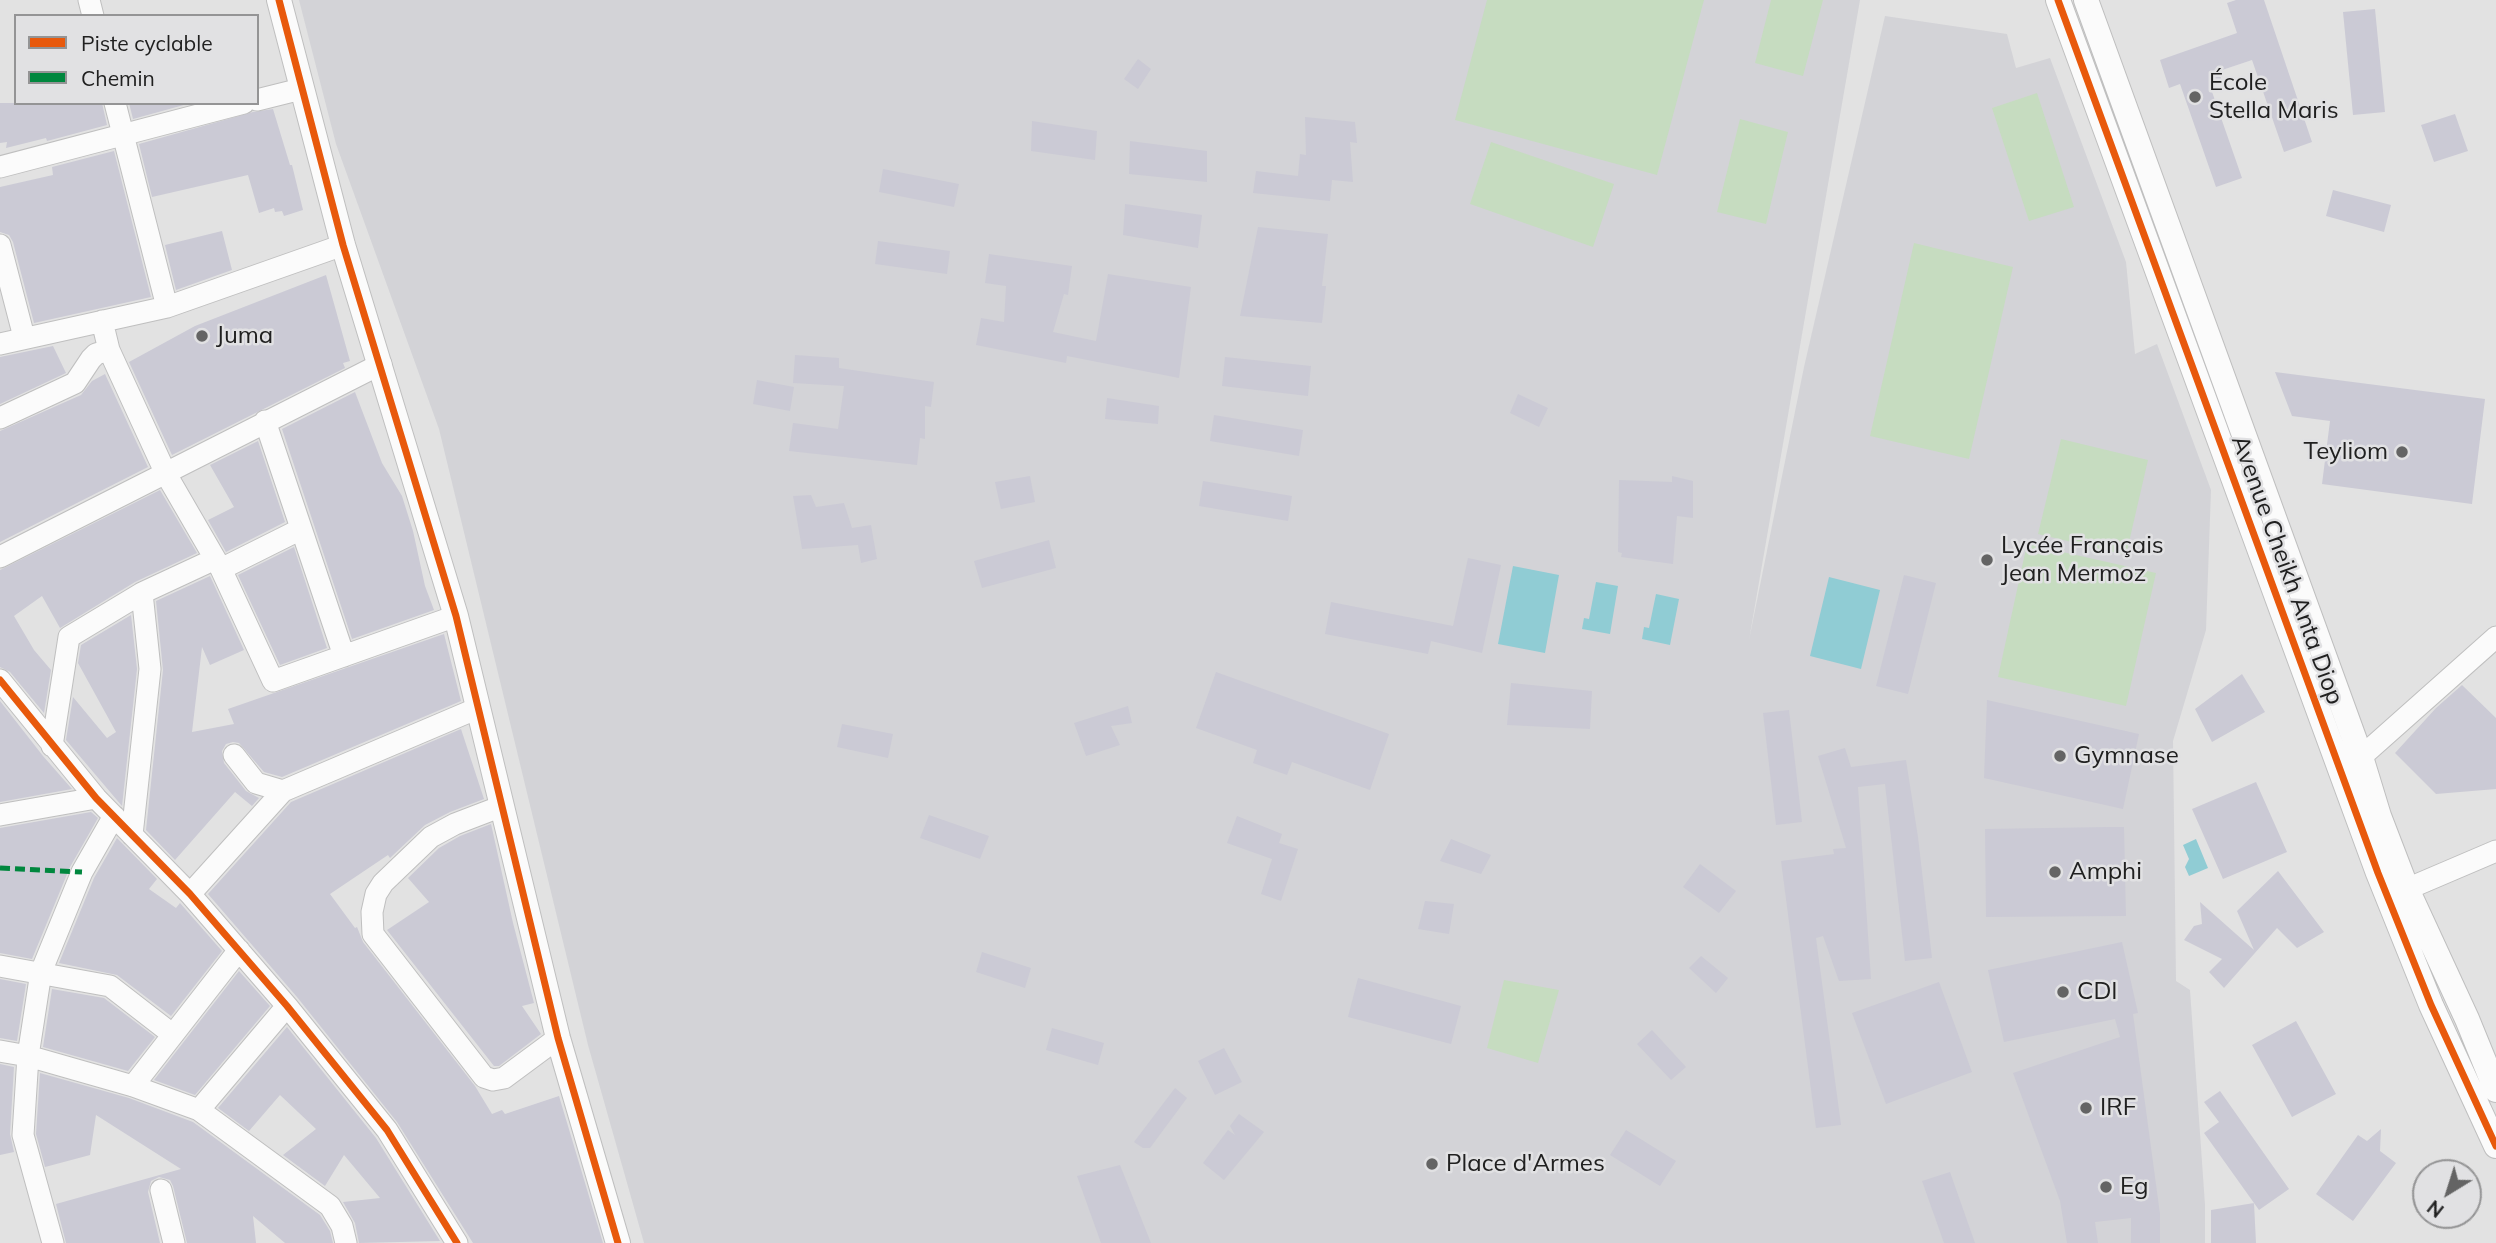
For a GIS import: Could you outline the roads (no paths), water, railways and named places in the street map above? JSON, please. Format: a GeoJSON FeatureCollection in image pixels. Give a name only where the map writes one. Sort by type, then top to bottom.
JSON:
{"type":"FeatureCollection","features":[{"type":"Feature","properties":{"kind":"street"},"geometry":{"type":"LineString","coordinates":[[279,0],[343,245],[456,616],[558,1038],[618,1243]]}},
{"type":"Feature","properties":{"kind":"street","name":"Avenue Cheikh Anta Diop"},"geometry":{"type":"LineString","coordinates":[[2058,0],[2378,873],[2431,1005],[2496,1146]]}},
{"type":"Feature","properties":{"kind":"street","name":"Avenue Cheikh Anta Diop"},"geometry":{"type":"LineString","coordinates":[[2086,0],[2361,757],[2379,816],[2407,889],[2467,1019],[2496,1090]]}},
{"type":"Feature","properties":{"kind":"street"},"geometry":{"type":"LineString","coordinates":[[259,100],[301,89]]}},
{"type":"Feature","properties":{"kind":"street"},"geometry":{"type":"LineString","coordinates":[[116,105],[167,307]]}},
{"type":"Feature","properties":{"kind":"street"},"geometry":{"type":"LineString","coordinates":[[0,167],[236,105]]}},
{"type":"Feature","properties":{"kind":"street"},"geometry":{"type":"LineString","coordinates":[[0,245],[24,337]]}},
{"type":"Feature","properties":{"kind":"street"},"geometry":{"type":"LineString","coordinates":[[0,344],[167,307],[343,245]]}},
{"type":"Feature","properties":{"kind":"street"},"geometry":{"type":"LineString","coordinates":[[102,321],[109,349],[166,474],[218,564],[273,681],[456,616]]}},
{"type":"Feature","properties":{"kind":"street"},"geometry":{"type":"LineString","coordinates":[[0,418],[75,383],[96,354],[109,349]]}},
{"type":"Feature","properties":{"kind":"street"},"geometry":{"type":"LineString","coordinates":[[0,557],[381,363]]}},
{"type":"Feature","properties":{"kind":"street"},"geometry":{"type":"LineString","coordinates":[[265,421],[344,656]]}},
{"type":"Feature","properties":{"kind":"street"},"geometry":{"type":"LineString","coordinates":[[52,746],[69,637],[142,593],[301,529]]}},
{"type":"Feature","properties":{"kind":"street"},"geometry":{"type":"LineString","coordinates":[[132,835],[150,669],[142,593]]}},
{"type":"Feature","properties":{"kind":"street"},"geometry":{"type":"LineString","coordinates":[[2361,757],[2496,637]]}},
{"type":"Feature","properties":{"kind":"street"},"geometry":{"type":"LineString","coordinates":[[0,680],[96,799],[190,894],[288,1006],[387,1130],[457,1243]]}},
{"type":"Feature","properties":{"kind":"street"},"geometry":{"type":"LineString","coordinates":[[190,894],[283,791],[478,708]]}},
{"type":"Feature","properties":{"kind":"street"},"geometry":{"type":"LineString","coordinates":[[234,755],[256,783],[283,791]]}},
{"type":"Feature","properties":{"kind":"street"},"geometry":{"type":"LineString","coordinates":[[0,815],[96,799]]}},
{"type":"Feature","properties":{"kind":"street"},"geometry":{"type":"LineString","coordinates":[[502,806],[455,824],[431,837],[383,883],[374,903],[373,934],[484,1077],[493,1080],[504,1078],[558,1038]]}},
{"type":"Feature","properties":{"kind":"street"},"geometry":{"type":"LineString","coordinates":[[53,1243],[23,1135],[27,1056],[41,972],[82,872],[114,816]]}},
{"type":"Feature","properties":{"kind":"street"},"geometry":{"type":"LineString","coordinates":[[2407,889],[2496,851]]}},
{"type":"Feature","properties":{"kind":"street"},"geometry":{"type":"LineString","coordinates":[[133,1086],[239,950]]}},
{"type":"Feature","properties":{"kind":"street"},"geometry":{"type":"LineString","coordinates":[[0,966],[110,986],[172,1034]]}},
{"type":"Feature","properties":{"kind":"street"},"geometry":{"type":"LineString","coordinates":[[198,1110],[288,1006]]}},
{"type":"Feature","properties":{"kind":"street"},"geometry":{"type":"LineString","coordinates":[[0,1051],[133,1086],[198,1110],[330,1206],[342,1226],[346,1243]]}},
{"type":"Feature","properties":{"kind":"street"},"geometry":{"type":"LineString","coordinates":[[161,1190],[174,1243]]}},
{"type":"Feature","properties":{"kind":"water"},"geometry":{"type":"Polygon","coordinates":[[[1513,566],[1559,575],[1545,653],[1498,644],[1513,566]]]}},
{"type":"Feature","properties":{"kind":"water"},"geometry":{"type":"Polygon","coordinates":[[[1829,577],[1880,590],[1861,669],[1810,656],[1829,577]]]}},
{"type":"Feature","properties":{"kind":"water"},"geometry":{"type":"Polygon","coordinates":[[[1596,582],[1618,586],[1610,634],[1582,629],[1584,618],[1589,619],[1596,582]]]}},
{"type":"Feature","properties":{"kind":"water"},"geometry":{"type":"Polygon","coordinates":[[[1656,594],[1679,599],[1670,645],[1642,639],[1644,627],[1649,628],[1656,594]]]}},
{"type":"Feature","properties":{"kind":"water"},"geometry":{"type":"Polygon","coordinates":[[[2196,839],[2208,868],[2189,876],[2185,867],[2189,859],[2183,845],[2196,839]]]}},
{"type":"Feature","properties":{"kind":"place","name":"École Stella Maris"},"geometry":{"type":"Point","coordinates":[2195,97]}},
{"type":"Feature","properties":{"kind":"place","name":"Juma"},"geometry":{"type":"Point","coordinates":[202,336]}},
{"type":"Feature","properties":{"kind":"place","name":"Teyliom"},"geometry":{"type":"Point","coordinates":[2402,452]}},
{"type":"Feature","properties":{"kind":"place","name":"Lycée Français Jean Mermoz"},"geometry":{"type":"Point","coordinates":[1987,560]}},
{"type":"Feature","properties":{"kind":"place","name":"Gymnase"},"geometry":{"type":"Point","coordinates":[2060,756]}},
{"type":"Feature","properties":{"kind":"place","name":"Amphi"},"geometry":{"type":"Point","coordinates":[2055,872]}},
{"type":"Feature","properties":{"kind":"place","name":"CDI"},"geometry":{"type":"Point","coordinates":[2063,992]}},
{"type":"Feature","properties":{"kind":"place","name":"IRF"},"geometry":{"type":"Point","coordinates":[2086,1108]}},
{"type":"Feature","properties":{"kind":"place","name":"Place d'Armes"},"geometry":{"type":"Point","coordinates":[1432,1164]}},
{"type":"Feature","properties":{"kind":"place","name":"Eg"},"geometry":{"type":"Point","coordinates":[2106,1187]}}]}
